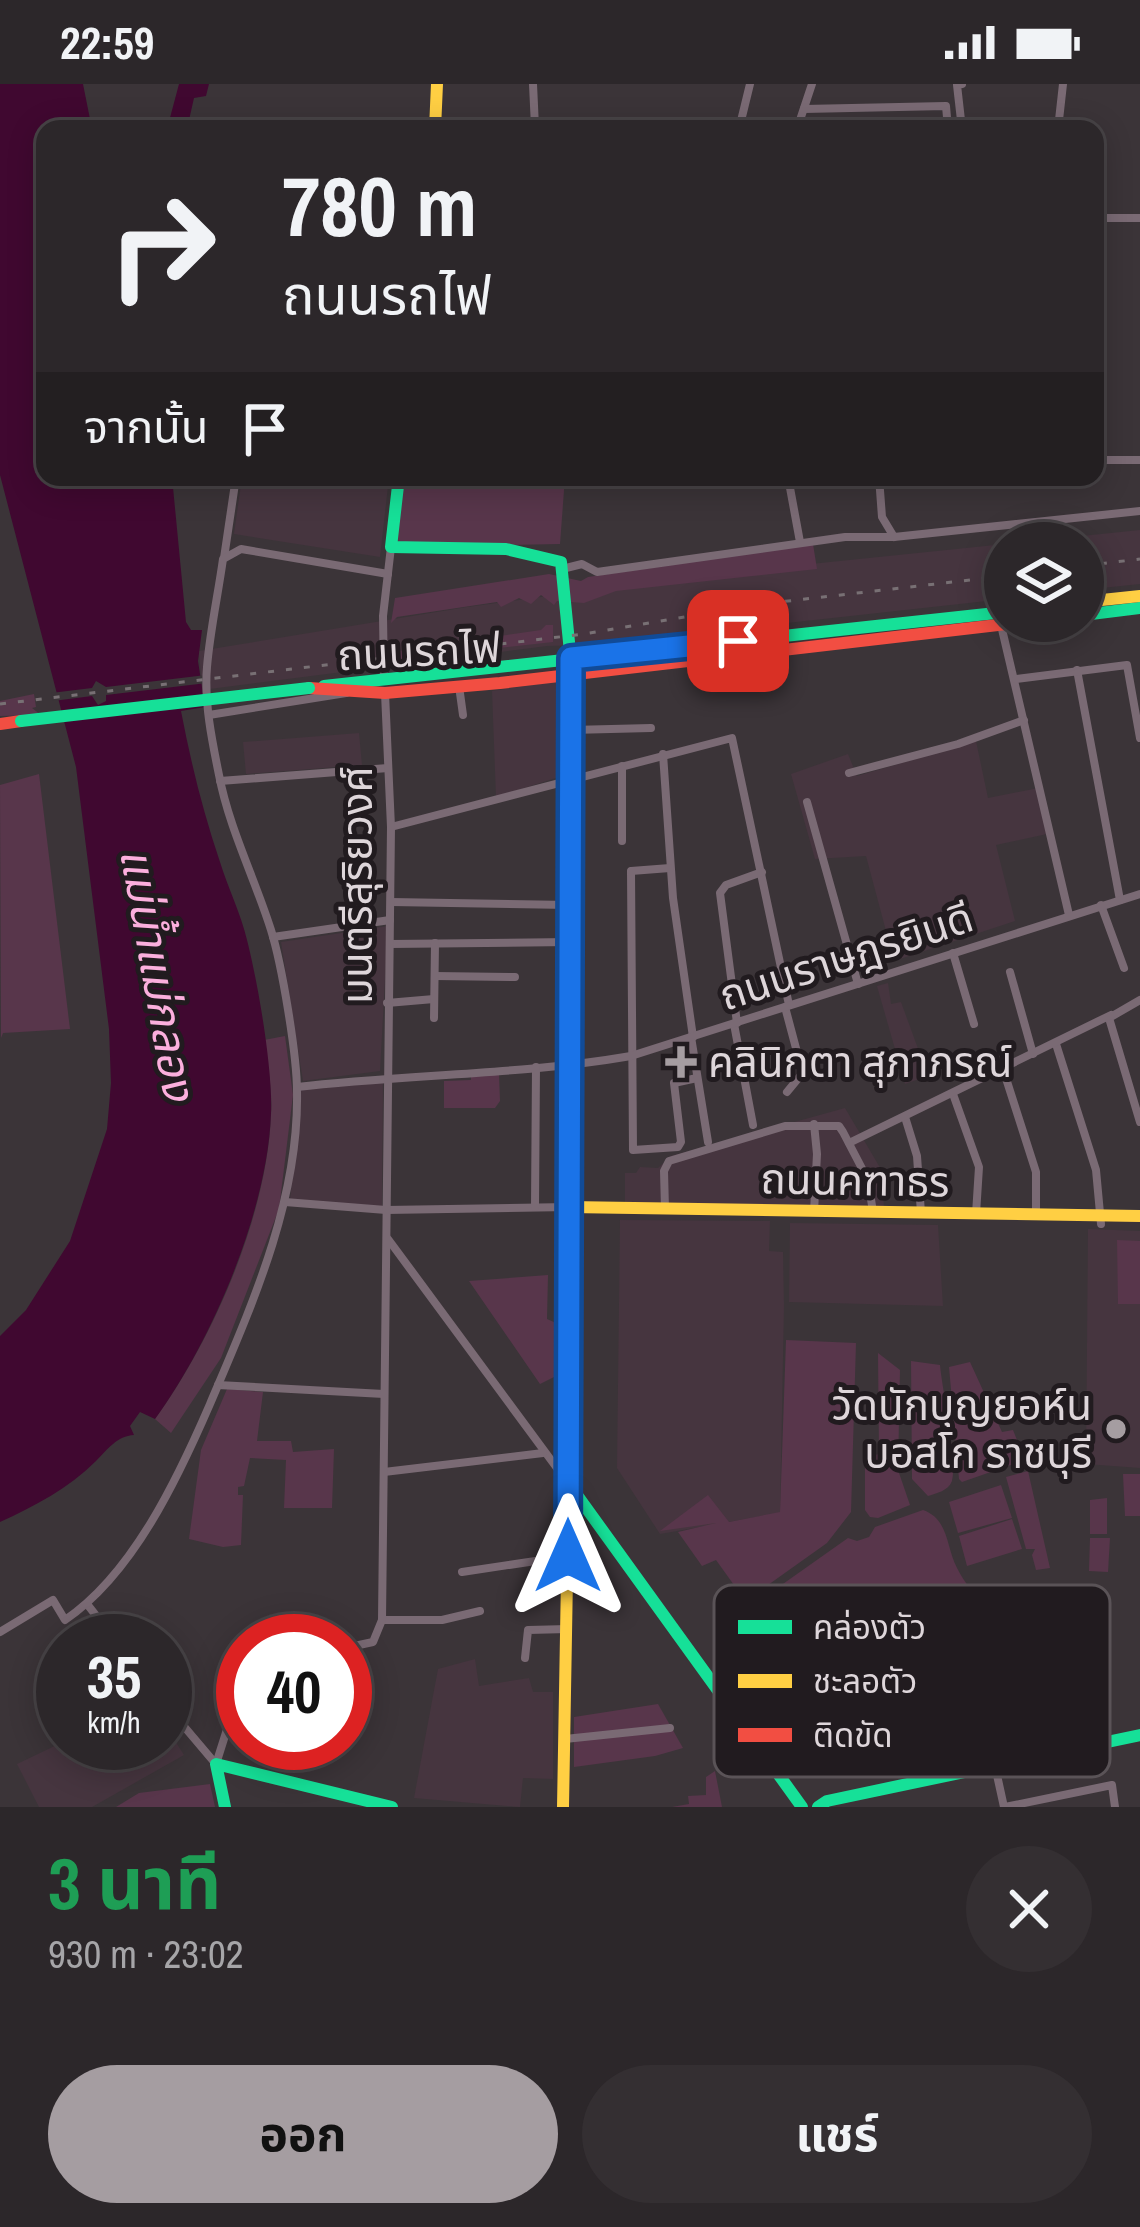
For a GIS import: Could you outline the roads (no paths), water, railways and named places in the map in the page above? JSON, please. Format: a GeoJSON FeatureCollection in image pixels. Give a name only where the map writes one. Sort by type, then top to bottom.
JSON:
{"type":"FeatureCollection","features":[{"type":"Feature","properties":{"kind":"main road"},"geometry":{"type":"LineString","coordinates":[[435,120],[437,84]]}},
{"type":"Feature","properties":{"kind":"main road"},"geometry":{"type":"LineString","coordinates":[[398,486],[391,547],[554,556],[562,571],[567,605],[571,665],[569,1484],[563,1807]]}},
{"type":"Feature","properties":{"kind":"main road"},"geometry":{"type":"LineString","coordinates":[[1104,604],[1140,596]]}},
{"type":"Feature","properties":{"kind":"main road"},"geometry":{"type":"LineString","coordinates":[[1104,608],[1140,608]]}},
{"type":"Feature","properties":{"kind":"main road","name":"ถนนรถไฟ"},"geometry":{"type":"LineString","coordinates":[[309,688],[348,693],[984,621]]}},
{"type":"Feature","properties":{"kind":"main road","name":"ถนนรถไฟ"},"geometry":{"type":"LineString","coordinates":[[0,724],[309,688],[459,686],[571,665]]}},
{"type":"Feature","properties":{"kind":"main road","name":"ถนนคฑาธร"},"geometry":{"type":"LineString","coordinates":[[569,1207],[1100,1220],[1140,1216]]}},
{"type":"Feature","properties":{"kind":"main road"},"geometry":{"type":"LineString","coordinates":[[569,1484],[714,1685]]}},
{"type":"Feature","properties":{"kind":"main road"},"geometry":{"type":"LineString","coordinates":[[1110,1741],[1140,1735]]}},
{"type":"Feature","properties":{"kind":"main road"},"geometry":{"type":"LineString","coordinates":[[218,1770],[225,1807]]}},
{"type":"Feature","properties":{"kind":"main road"},"geometry":{"type":"LineString","coordinates":[[241,1770],[392,1807]]}},
{"type":"Feature","properties":{"kind":"main road"},"geometry":{"type":"LineString","coordinates":[[780,1777],[802,1807]]}},
{"type":"Feature","properties":{"kind":"main road"},"geometry":{"type":"LineString","coordinates":[[818,1807],[827,1801],[942,1777]]}},
{"type":"Feature","properties":{"kind":"street"},"geometry":{"type":"LineString","coordinates":[[532,84],[535,120]]}},
{"type":"Feature","properties":{"kind":"street"},"geometry":{"type":"LineString","coordinates":[[741,120],[750,84]]}},
{"type":"Feature","properties":{"kind":"street"},"geometry":{"type":"LineString","coordinates":[[800,120],[812,84]]}},
{"type":"Feature","properties":{"kind":"street"},"geometry":{"type":"LineString","coordinates":[[961,120],[957,85],[962,84]]}},
{"type":"Feature","properties":{"kind":"street"},"geometry":{"type":"LineString","coordinates":[[1059,120],[1063,84]]}},
{"type":"Feature","properties":{"kind":"street"},"geometry":{"type":"LineString","coordinates":[[804,109],[946,106],[947,120]]}},
{"type":"Feature","properties":{"kind":"street"},"geometry":{"type":"LineString","coordinates":[[1104,218],[1140,218]]}},
{"type":"Feature","properties":{"kind":"street"},"geometry":{"type":"LineString","coordinates":[[1104,460],[1140,460]]}},
{"type":"Feature","properties":{"kind":"street"},"geometry":{"type":"LineString","coordinates":[[0,1632],[53,1600],[65,1620],[88,1604],[179,1476],[285,1202],[297,1088],[273,937],[220,781],[209,715],[206,671],[235,486]]}},
{"type":"Feature","properties":{"kind":"street"},"geometry":{"type":"LineString","coordinates":[[790,486],[800,542]]}},
{"type":"Feature","properties":{"kind":"street"},"geometry":{"type":"LineString","coordinates":[[880,486],[882,517],[894,537]]}},
{"type":"Feature","properties":{"kind":"street"},"geometry":{"type":"LineString","coordinates":[[562,571],[582,564],[597,572],[871,534],[894,537],[1140,511]]}},
{"type":"Feature","properties":{"kind":"street","name":"มนตรีสุริยวงศ์"},"geometry":{"type":"LineString","coordinates":[[382,1620],[392,827],[384,611],[391,547]]}},
{"type":"Feature","properties":{"kind":"street"},"geometry":{"type":"LineString","coordinates":[[223,560],[241,549],[388,574]]}},
{"type":"Feature","properties":{"kind":"street"},"geometry":{"type":"LineString","coordinates":[[1008,642],[1070,915]]}},
{"type":"Feature","properties":{"kind":"street"},"geometry":{"type":"LineString","coordinates":[[1016,679],[1127,665],[1140,737]]}},
{"type":"Feature","properties":{"kind":"street"},"geometry":{"type":"LineString","coordinates":[[1077,670],[1120,900]]}},
{"type":"Feature","properties":{"kind":"street"},"geometry":{"type":"LineString","coordinates":[[459,686],[463,715]]}},
{"type":"Feature","properties":{"kind":"street"},"geometry":{"type":"LineString","coordinates":[[209,715],[348,693]]}},
{"type":"Feature","properties":{"kind":"street"},"geometry":{"type":"LineString","coordinates":[[849,773],[958,744],[1024,720]]}},
{"type":"Feature","properties":{"kind":"street"},"geometry":{"type":"LineString","coordinates":[[570,730],[651,728]]}},
{"type":"Feature","properties":{"kind":"street"},"geometry":{"type":"LineString","coordinates":[[392,827],[732,738],[801,1067],[801,1075],[787,1092]]}},
{"type":"Feature","properties":{"kind":"street"},"geometry":{"type":"LineString","coordinates":[[663,754],[670,868],[708,1142]]}},
{"type":"Feature","properties":{"kind":"street"},"geometry":{"type":"LineString","coordinates":[[622,766],[622,841]]}},
{"type":"Feature","properties":{"kind":"street"},"geometry":{"type":"LineString","coordinates":[[220,781],[388,768]]}},
{"type":"Feature","properties":{"kind":"street"},"geometry":{"type":"LineString","coordinates":[[807,802],[858,984]]}},
{"type":"Feature","properties":{"kind":"street"},"geometry":{"type":"LineString","coordinates":[[670,868],[631,872],[634,1150],[678,1148],[674,1083],[697,1078]]}},
{"type":"Feature","properties":{"kind":"street"},"geometry":{"type":"LineString","coordinates":[[753,1125],[719,893],[726,885],[762,872]]}},
{"type":"Feature","properties":{"kind":"street","name":"ถนนราษฎรยินดี"},"geometry":{"type":"LineString","coordinates":[[297,1088],[387,1076],[569,1066],[631,1055],[1140,894]]}},
{"type":"Feature","properties":{"kind":"street"},"geometry":{"type":"LineString","coordinates":[[391,902],[570,905]]}},
{"type":"Feature","properties":{"kind":"street"},"geometry":{"type":"LineString","coordinates":[[1102,905],[1124,968]]}},
{"type":"Feature","properties":{"kind":"street"},"geometry":{"type":"LineString","coordinates":[[273,937],[390,920]]}},
{"type":"Feature","properties":{"kind":"street"},"geometry":{"type":"LineString","coordinates":[[390,944],[570,942]]}},
{"type":"Feature","properties":{"kind":"street"},"geometry":{"type":"LineString","coordinates":[[434,1018],[435,943]]}},
{"type":"Feature","properties":{"kind":"street"},"geometry":{"type":"LineString","coordinates":[[953,953],[974,1024]]}},
{"type":"Feature","properties":{"kind":"street"},"geometry":{"type":"LineString","coordinates":[[1010,972],[1033,1054]]}},
{"type":"Feature","properties":{"kind":"street"},"geometry":{"type":"LineString","coordinates":[[435,976],[515,977]]}},
{"type":"Feature","properties":{"kind":"street"},"geometry":{"type":"LineString","coordinates":[[387,1003],[434,1000]]}},
{"type":"Feature","properties":{"kind":"street"},"geometry":{"type":"LineString","coordinates":[[849,1143],[1140,1000]]}},
{"type":"Feature","properties":{"kind":"street"},"geometry":{"type":"LineString","coordinates":[[1112,1015],[1109,1018],[1135,1086],[1140,1122]]}},
{"type":"Feature","properties":{"kind":"street"},"geometry":{"type":"LineString","coordinates":[[1056,1043],[1096,1170],[1100,1220]]}},
{"type":"Feature","properties":{"kind":"street"},"geometry":{"type":"LineString","coordinates":[[536,1066],[536,1208]]}},
{"type":"Feature","properties":{"kind":"street"},"geometry":{"type":"LineString","coordinates":[[1004,1069],[1036,1172],[1036,1215]]}},
{"type":"Feature","properties":{"kind":"street"},"geometry":{"type":"LineString","coordinates":[[953,1094],[979,1167],[976,1214]]}},
{"type":"Feature","properties":{"kind":"street"},"geometry":{"type":"LineString","coordinates":[[904,1117],[920,1170],[921,1213]]}},
{"type":"Feature","properties":{"kind":"street"},"geometry":{"type":"LineString","coordinates":[[814,1124],[814,1212]]}},
{"type":"Feature","properties":{"kind":"street"},"geometry":{"type":"LineString","coordinates":[[665,1209],[664,1171],[669,1161],[785,1126],[814,1124],[839,1126],[868,1180],[873,1212]]}},
{"type":"Feature","properties":{"kind":"street"},"geometry":{"type":"LineString","coordinates":[[285,1202],[386,1210],[569,1207]]}},
{"type":"Feature","properties":{"kind":"street"},"geometry":{"type":"LineString","coordinates":[[386,1236],[569,1484]]}},
{"type":"Feature","properties":{"kind":"street"},"geometry":{"type":"LineString","coordinates":[[218,1385],[384,1394]]}},
{"type":"Feature","properties":{"kind":"street"},"geometry":{"type":"LineString","coordinates":[[384,1472],[543,1453]]}},
{"type":"Feature","properties":{"kind":"street"},"geometry":{"type":"LineString","coordinates":[[462,1572],[568,1556]]}},
{"type":"Feature","properties":{"kind":"street"},"geometry":{"type":"LineString","coordinates":[[88,1604],[96,1614]]}},
{"type":"Feature","properties":{"kind":"street"},"geometry":{"type":"LineString","coordinates":[[372,1642],[382,1620],[442,1620],[480,1610]]}},
{"type":"Feature","properties":{"kind":"street"},"geometry":{"type":"LineString","coordinates":[[525,1658],[528,1630],[568,1629]]}},
{"type":"Feature","properties":{"kind":"street"},"geometry":{"type":"LineString","coordinates":[[565,1739],[670,1728]]}},
{"type":"Feature","properties":{"kind":"street"},"geometry":{"type":"LineString","coordinates":[[192,1735],[216,1763]]}},
{"type":"Feature","properties":{"kind":"street"},"geometry":{"type":"LineString","coordinates":[[998,1777],[1005,1807],[1112,1785],[1114,1807]]}},
{"type":"Feature","properties":{"kind":"water","name":"แม่น้ำแม่กลอง"},"geometry":{"type":"Polygon","coordinates":[[[0,84],[83,84],[90,120],[36,120],[36,486],[173,486],[186,622],[191,630],[202,630],[198,661],[205,707],[181,711],[203,806],[251,958],[267,1051],[271,1113],[260,1191],[233,1273],[197,1352],[155,1419],[140,1412],[130,1426],[134,1435],[113,1444],[63,1488],[0,1522],[0,1336],[26,1310],[70,1241],[107,1129],[111,1083],[109,1029],[76,767],[0,475],[0,84]]]}},
{"type":"Feature","properties":{"kind":"water"},"geometry":{"type":"Polygon","coordinates":[[[179,84],[209,84],[206,96],[194,98],[189,120],[169,120],[179,84]]]}},
{"type":"Feature","properties":{"kind":"railway"},"geometry":{"type":"LineString","coordinates":[[1104,563],[1140,559]]}},
{"type":"Feature","properties":{"kind":"railway"},"geometry":{"type":"LineString","coordinates":[[0,704],[584,634],[762,604],[984,578]]}},
{"type":"Feature","properties":{"kind":"place","name":"คลินิกตา สุภาภรณ์"},"geometry":{"type":"Point","coordinates":[681,1062]}},
{"type":"Feature","properties":{"kind":"place","name":"วัดนักบุญยอห์น บอสโก ราชบุรี"},"geometry":{"type":"Point","coordinates":[1116,1429]}}]}
